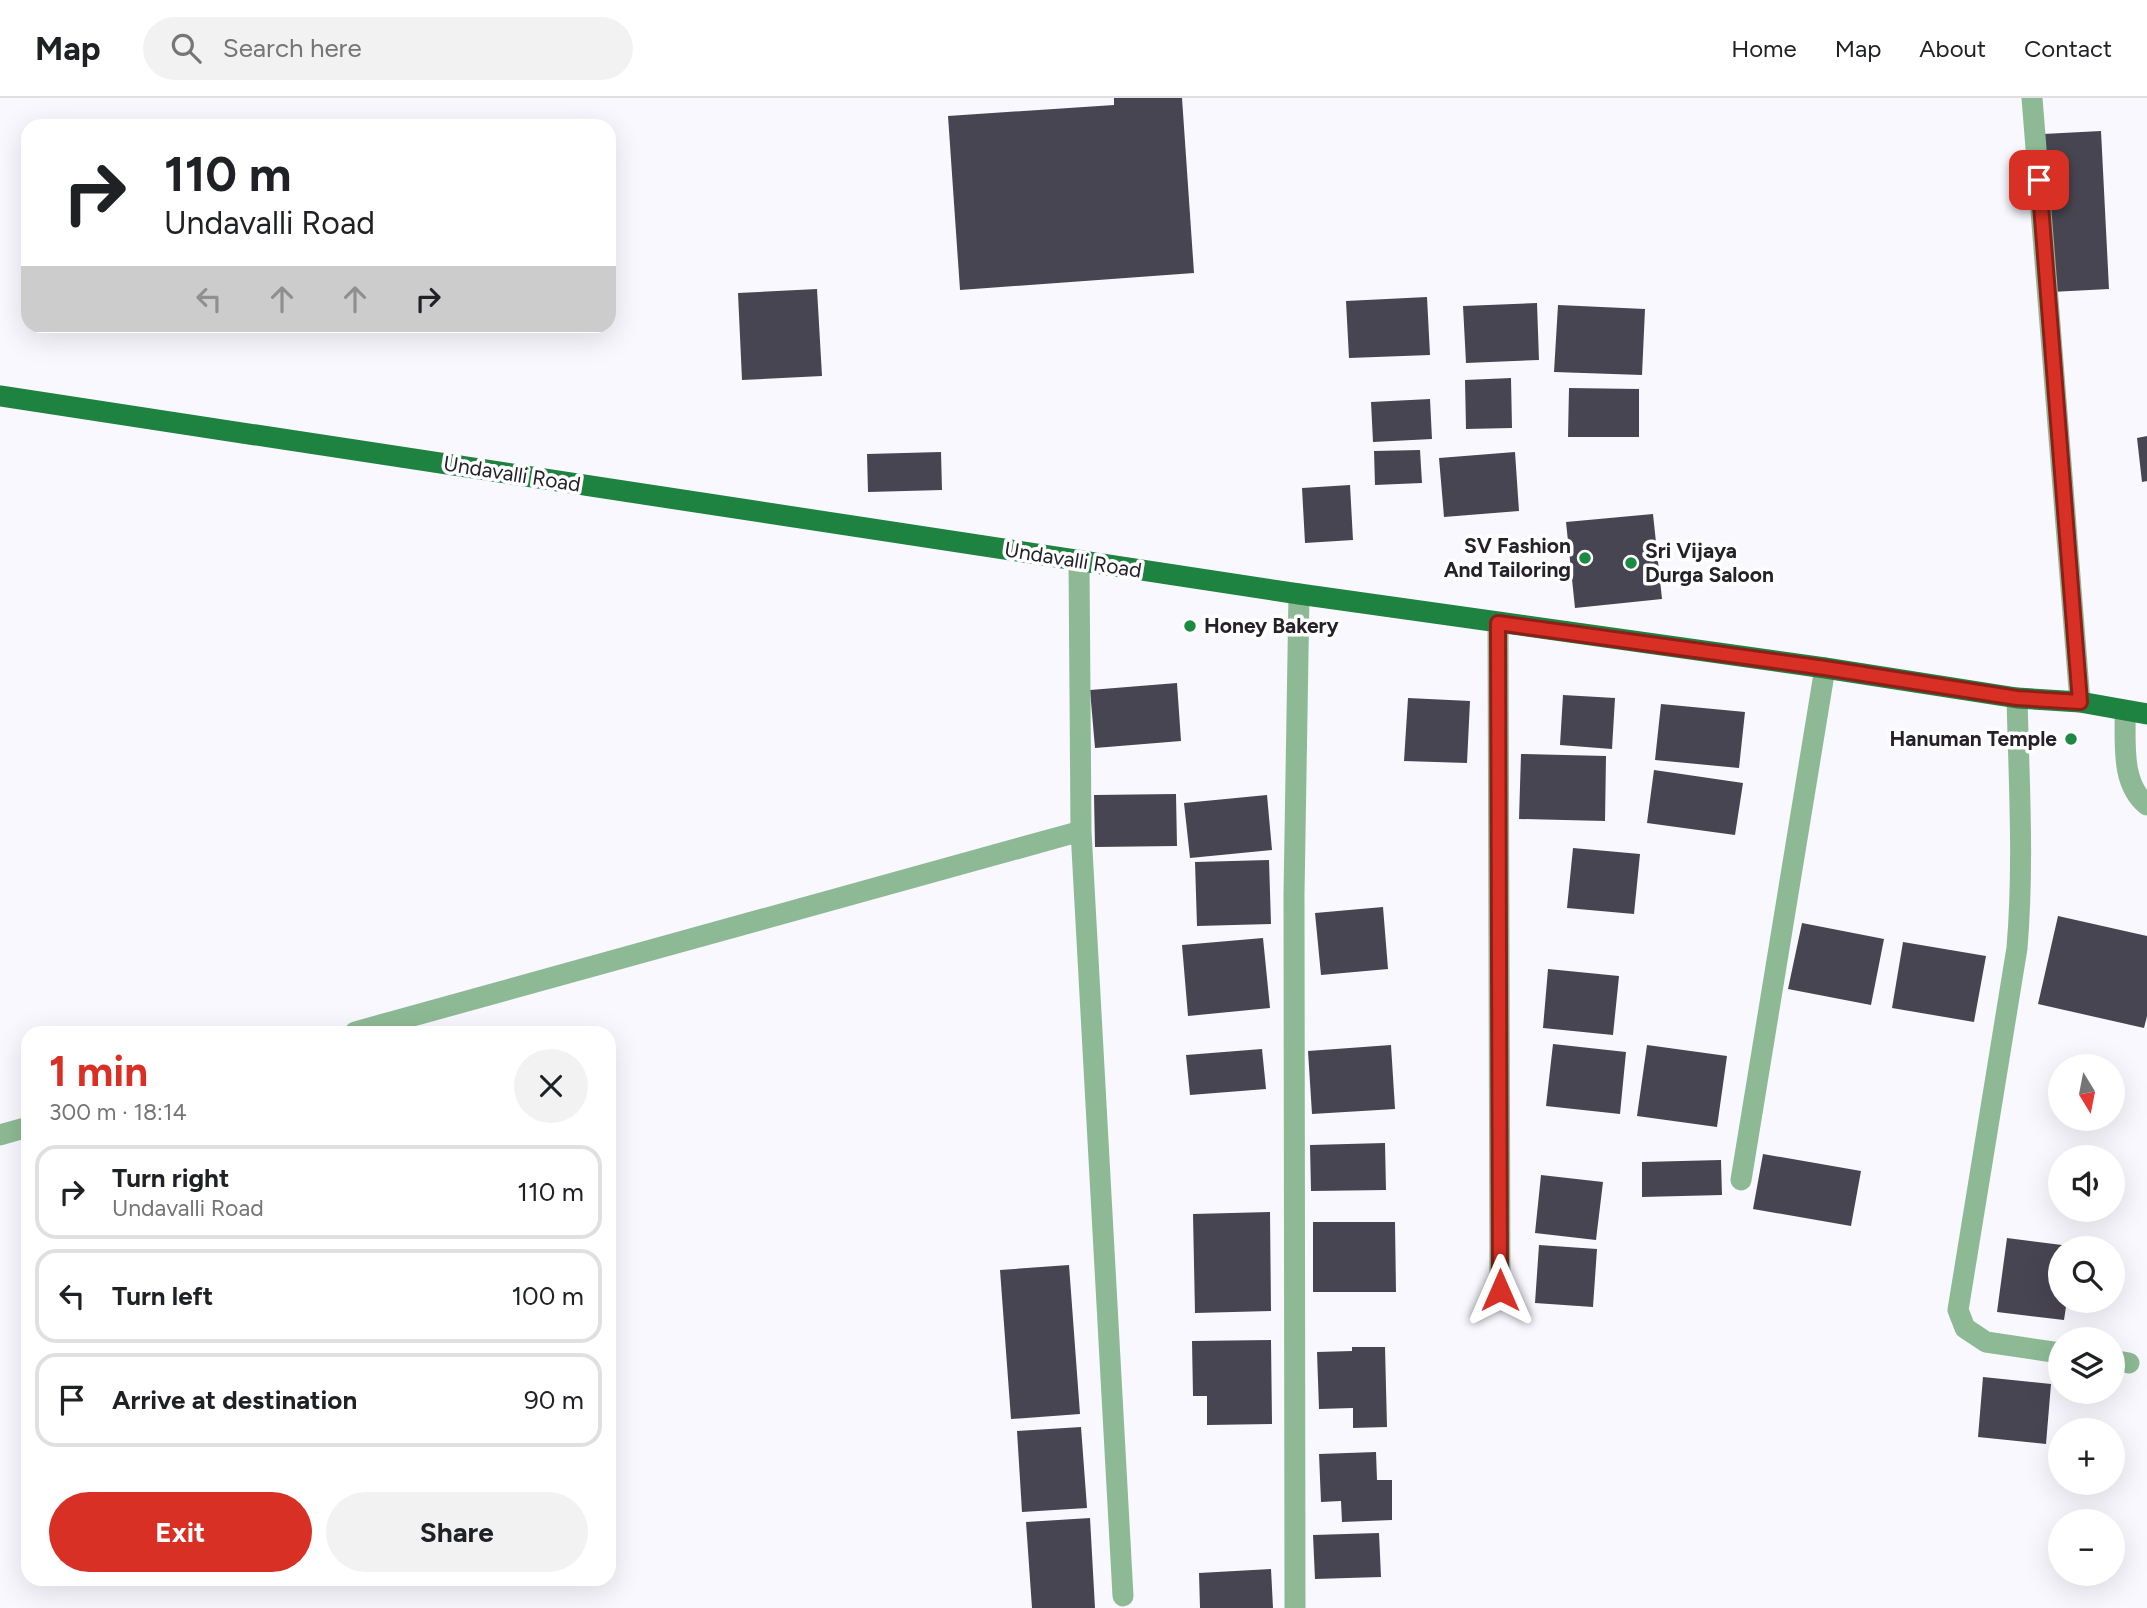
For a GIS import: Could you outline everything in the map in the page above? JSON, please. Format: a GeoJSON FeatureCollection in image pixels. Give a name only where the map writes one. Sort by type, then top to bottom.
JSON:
{"type":"FeatureCollection","features":[{"type":"Feature","properties":{"kind":"main road","name":"Undavalli Road"},"geometry":{"type":"LineString","coordinates":[[0,396],[1299,594],[1825,668],[2017,698],[2080,702],[2147,714]]}},
{"type":"Feature","properties":{"kind":"street"},"geometry":{"type":"LineString","coordinates":[[2032,98],[2080,702]]}},
{"type":"Feature","properties":{"kind":"street"},"geometry":{"type":"LineString","coordinates":[[1079,560],[1081,831],[1123,1596]]}},
{"type":"Feature","properties":{"kind":"street"},"geometry":{"type":"LineString","coordinates":[[1295,1608],[1294,895],[1299,594]]}},
{"type":"Feature","properties":{"kind":"street"},"geometry":{"type":"LineString","coordinates":[[1498,623],[1500,1290]]}},
{"type":"Feature","properties":{"kind":"street"},"geometry":{"type":"LineString","coordinates":[[1741,1180],[1825,668]]}},
{"type":"Feature","properties":{"kind":"street"},"geometry":{"type":"LineString","coordinates":[[2017,698],[2021,903],[2017,948],[1958,1310],[1965,1328],[1986,1342],[2048,1351]]}},
{"type":"Feature","properties":{"kind":"street"},"geometry":{"type":"LineString","coordinates":[[2125,711],[2127,771],[2138,797],[2147,805]]}},
{"type":"Feature","properties":{"kind":"street"},"geometry":{"type":"LineString","coordinates":[[377,1026],[1081,831]]}},
{"type":"Feature","properties":{"kind":"street"},"geometry":{"type":"LineString","coordinates":[[0,1135],[21,1129]]}},
{"type":"Feature","properties":{"kind":"building"},"geometry":{"type":"Polygon","coordinates":[[[1114,98],[1182,98],[1194,273],[960,290],[948,116],[1114,105],[1114,98]]]}},
{"type":"Feature","properties":{"kind":"building"},"geometry":{"type":"Polygon","coordinates":[[[2101,131],[2109,289],[2051,292],[2043,134],[2101,131]]]}},
{"type":"Feature","properties":{"kind":"building"},"geometry":{"type":"Polygon","coordinates":[[[817,289],[822,376],[742,380],[738,293],[817,289]]]}},
{"type":"Feature","properties":{"kind":"building"},"geometry":{"type":"Polygon","coordinates":[[[1427,297],[1430,355],[1349,358],[1346,301],[1427,297]]]}},
{"type":"Feature","properties":{"kind":"building"},"geometry":{"type":"Polygon","coordinates":[[[1537,303],[1539,360],[1466,363],[1463,306],[1537,303]]]}},
{"type":"Feature","properties":{"kind":"building"},"geometry":{"type":"Polygon","coordinates":[[[1558,305],[1645,309],[1642,375],[1554,372],[1558,305]]]}},
{"type":"Feature","properties":{"kind":"building"},"geometry":{"type":"Polygon","coordinates":[[[1511,378],[1512,428],[1466,429],[1465,380],[1511,378]]]}},
{"type":"Feature","properties":{"kind":"building"},"geometry":{"type":"Polygon","coordinates":[[[1569,388],[1639,389],[1639,437],[1568,437],[1569,388]]]}},
{"type":"Feature","properties":{"kind":"building"},"geometry":{"type":"Polygon","coordinates":[[[1430,399],[1432,439],[1373,442],[1371,402],[1430,399]]]}},
{"type":"Feature","properties":{"kind":"building"},"geometry":{"type":"Polygon","coordinates":[[[2147,436],[2147,481],[2142,482],[2137,438],[2147,436]]]}},
{"type":"Feature","properties":{"kind":"building"},"geometry":{"type":"Polygon","coordinates":[[[1420,450],[1422,483],[1375,485],[1374,451],[1420,450]]]}},
{"type":"Feature","properties":{"kind":"building"},"geometry":{"type":"Polygon","coordinates":[[[941,452],[942,490],[868,492],[867,454],[941,452]]]}},
{"type":"Feature","properties":{"kind":"building"},"geometry":{"type":"Polygon","coordinates":[[[1515,452],[1519,511],[1444,517],[1439,458],[1515,452]]]}},
{"type":"Feature","properties":{"kind":"building"},"geometry":{"type":"Polygon","coordinates":[[[1350,485],[1353,540],[1305,543],[1302,488],[1350,485]]]}},
{"type":"Feature","properties":{"kind":"building"},"geometry":{"type":"Polygon","coordinates":[[[1653,514],[1662,599],[1575,608],[1566,522],[1653,514]]]}},
{"type":"Feature","properties":{"kind":"building"},"geometry":{"type":"Polygon","coordinates":[[[1177,683],[1181,741],[1095,748],[1090,690],[1177,683]]]}},
{"type":"Feature","properties":{"kind":"building"},"geometry":{"type":"Polygon","coordinates":[[[1563,695],[1615,698],[1612,749],[1560,745],[1563,695]]]}},
{"type":"Feature","properties":{"kind":"building"},"geometry":{"type":"Polygon","coordinates":[[[1408,698],[1470,701],[1467,763],[1404,761],[1408,698]]]}},
{"type":"Feature","properties":{"kind":"building"},"geometry":{"type":"Polygon","coordinates":[[[1661,704],[1745,712],[1739,768],[1655,760],[1661,704]]]}},
{"type":"Feature","properties":{"kind":"building"},"geometry":{"type":"Polygon","coordinates":[[[1521,754],[1606,756],[1605,821],[1519,819],[1521,754]]]}},
{"type":"Feature","properties":{"kind":"building"},"geometry":{"type":"Polygon","coordinates":[[[1654,770],[1743,783],[1735,835],[1647,823],[1654,770]]]}},
{"type":"Feature","properties":{"kind":"building"},"geometry":{"type":"Polygon","coordinates":[[[1176,794],[1177,846],[1095,847],[1094,795],[1176,794]]]}},
{"type":"Feature","properties":{"kind":"building"},"geometry":{"type":"Polygon","coordinates":[[[1267,795],[1272,850],[1190,858],[1184,803],[1267,795]]]}},
{"type":"Feature","properties":{"kind":"building"},"geometry":{"type":"Polygon","coordinates":[[[1573,848],[1640,854],[1634,914],[1567,908],[1573,848]]]}},
{"type":"Feature","properties":{"kind":"building"},"geometry":{"type":"Polygon","coordinates":[[[1269,860],[1271,924],[1197,926],[1195,862],[1269,860]]]}},
{"type":"Feature","properties":{"kind":"building"},"geometry":{"type":"Polygon","coordinates":[[[1383,907],[1388,969],[1321,975],[1315,913],[1383,907]]]}},
{"type":"Feature","properties":{"kind":"building"},"geometry":{"type":"Polygon","coordinates":[[[2058,916],[2147,936],[2147,1016],[2144,1028],[2038,1004],[2058,916]]]}},
{"type":"Feature","properties":{"kind":"building"},"geometry":{"type":"Polygon","coordinates":[[[1802,923],[1884,939],[1871,1005],[1788,989],[1802,923]]]}},
{"type":"Feature","properties":{"kind":"building"},"geometry":{"type":"Polygon","coordinates":[[[1263,938],[1270,1008],[1188,1016],[1182,945],[1263,938]]]}},
{"type":"Feature","properties":{"kind":"building"},"geometry":{"type":"Polygon","coordinates":[[[1903,942],[1986,956],[1974,1022],[1892,1008],[1903,942]]]}},
{"type":"Feature","properties":{"kind":"building"},"geometry":{"type":"Polygon","coordinates":[[[1548,969],[1619,976],[1613,1035],[1543,1028],[1548,969]]]}},
{"type":"Feature","properties":{"kind":"building"},"geometry":{"type":"Polygon","coordinates":[[[1553,1044],[1626,1052],[1620,1114],[1546,1106],[1553,1044]]]}},
{"type":"Feature","properties":{"kind":"building"},"geometry":{"type":"Polygon","coordinates":[[[1391,1045],[1395,1109],[1312,1114],[1308,1051],[1391,1045]]]}},
{"type":"Feature","properties":{"kind":"building"},"geometry":{"type":"Polygon","coordinates":[[[1647,1045],[1727,1056],[1717,1127],[1637,1116],[1647,1045]]]}},
{"type":"Feature","properties":{"kind":"building"},"geometry":{"type":"Polygon","coordinates":[[[1262,1049],[1266,1089],[1190,1095],[1186,1055],[1262,1049]]]}},
{"type":"Feature","properties":{"kind":"building"},"geometry":{"type":"Polygon","coordinates":[[[1385,1143],[1386,1190],[1311,1191],[1310,1145],[1385,1143]]]}},
{"type":"Feature","properties":{"kind":"building"},"geometry":{"type":"Polygon","coordinates":[[[1763,1154],[1861,1171],[1851,1226],[1753,1209],[1763,1154]]]}},
{"type":"Feature","properties":{"kind":"building"},"geometry":{"type":"Polygon","coordinates":[[[1721,1160],[1722,1195],[1642,1197],[1642,1162],[1721,1160]]]}},
{"type":"Feature","properties":{"kind":"building"},"geometry":{"type":"Polygon","coordinates":[[[1541,1175],[1603,1182],[1596,1240],[1535,1233],[1541,1175]]]}},
{"type":"Feature","properties":{"kind":"building"},"geometry":{"type":"Polygon","coordinates":[[[1270,1212],[1271,1311],[1195,1313],[1193,1214],[1270,1212]]]}},
{"type":"Feature","properties":{"kind":"building"},"geometry":{"type":"Polygon","coordinates":[[[1313,1222],[1395,1222],[1396,1292],[1313,1292],[1313,1222]]]}},
{"type":"Feature","properties":{"kind":"building"},"geometry":{"type":"Polygon","coordinates":[[[2007,1238],[2048,1243],[2048,1313],[2065,1313],[2064,1320],[1997,1312],[2007,1238]]]}},
{"type":"Feature","properties":{"kind":"building"},"geometry":{"type":"Polygon","coordinates":[[[1539,1245],[1597,1249],[1593,1307],[1535,1303],[1539,1245]]]}},
{"type":"Feature","properties":{"kind":"building"},"geometry":{"type":"Polygon","coordinates":[[[1069,1265],[1080,1414],[1011,1419],[1000,1270],[1069,1265]]]}},
{"type":"Feature","properties":{"kind":"building"},"geometry":{"type":"Polygon","coordinates":[[[1271,1340],[1272,1424],[1207,1425],[1207,1396],[1193,1396],[1192,1341],[1271,1340]]]}},
{"type":"Feature","properties":{"kind":"building"},"geometry":{"type":"Polygon","coordinates":[[[1352,1347],[1385,1347],[1387,1427],[1353,1428],[1353,1408],[1319,1409],[1317,1352],[1352,1351],[1352,1347]]]}},
{"type":"Feature","properties":{"kind":"building"},"geometry":{"type":"Polygon","coordinates":[[[1983,1377],[2048,1384],[2046,1444],[1978,1437],[1983,1377]]]}},
{"type":"Feature","properties":{"kind":"building"},"geometry":{"type":"Polygon","coordinates":[[[1081,1427],[1087,1508],[1022,1512],[1017,1431],[1081,1427]]]}},
{"type":"Feature","properties":{"kind":"building"},"geometry":{"type":"Polygon","coordinates":[[[1376,1452],[1377,1480],[1392,1480],[1392,1520],[1342,1522],[1341,1501],[1321,1502],[1319,1454],[1376,1452]]]}},
{"type":"Feature","properties":{"kind":"building"},"geometry":{"type":"Polygon","coordinates":[[[1090,1518],[1095,1608],[1032,1608],[1026,1522],[1090,1518]]]}},
{"type":"Feature","properties":{"kind":"building"},"geometry":{"type":"Polygon","coordinates":[[[1379,1533],[1381,1577],[1315,1579],[1313,1535],[1379,1533]]]}},
{"type":"Feature","properties":{"kind":"building"},"geometry":{"type":"Polygon","coordinates":[[[1271,1569],[1273,1608],[1200,1608],[1199,1573],[1271,1569]]]}},
{"type":"Feature","properties":{"kind":"place","name":"SV Fashion And Tailoring"},"geometry":{"type":"Point","coordinates":[1585,558]}},
{"type":"Feature","properties":{"kind":"place","name":"Sri Vijaya Durga Saloon"},"geometry":{"type":"Point","coordinates":[1631,563]}},
{"type":"Feature","properties":{"kind":"place","name":"Honey Bakery"},"geometry":{"type":"Point","coordinates":[1190,626]}},
{"type":"Feature","properties":{"kind":"place","name":"Hanuman Temple"},"geometry":{"type":"Point","coordinates":[2071,739]}},
{"type":"Feature","properties":{"kind":"route"},"geometry":{"type":"LineString","coordinates":[[1500,1290],[1498,623],[1825,668],[2017,698],[2080,702],[2039,180]]}}]}
